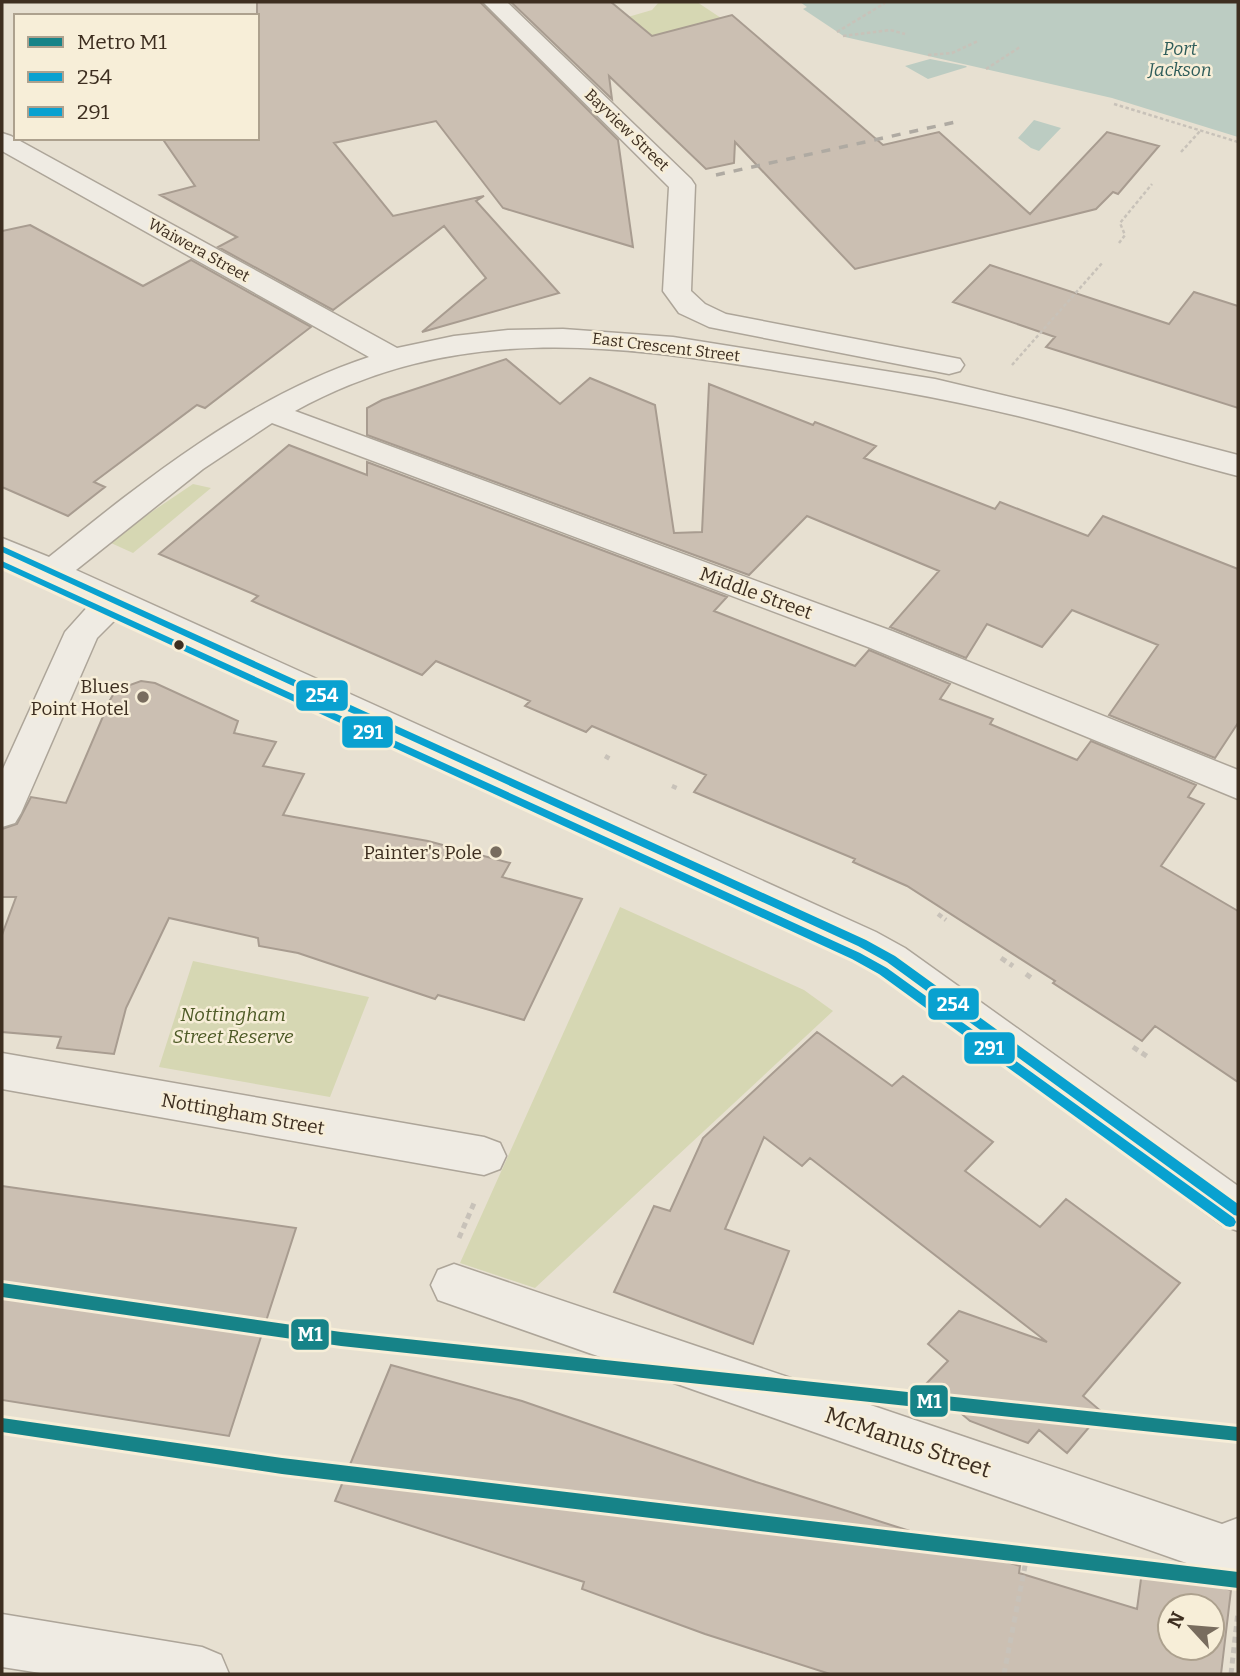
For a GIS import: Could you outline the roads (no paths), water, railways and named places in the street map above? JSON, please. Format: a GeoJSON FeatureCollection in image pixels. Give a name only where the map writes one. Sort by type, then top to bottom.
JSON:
{"type":"FeatureCollection","features":[{"type":"Feature","properties":{"kind":"street","name":"Bayview Street"},"geometry":{"type":"LineString","coordinates":[[494,2],[682,185],[677,291]]}},
{"type":"Feature","properties":{"kind":"street","name":"Waiwera Street"},"geometry":{"type":"LineString","coordinates":[[2,141],[396,359]]}},
{"type":"Feature","properties":{"kind":"street","name":"East Crescent Street"},"geometry":{"type":"LineString","coordinates":[[677,291],[682,301],[691,309],[719,321],[942,363],[1173,427],[1208,456]]}},
{"type":"Feature","properties":{"kind":"street","name":"East Crescent Street"},"geometry":{"type":"LineString","coordinates":[[52,572],[194,463],[270,412],[346,375],[396,359],[502,340],[548,337],[642,341],[954,392],[1208,456],[1238,466]]}},
{"type":"Feature","properties":{"kind":"street","name":"Middle Street"},"geometry":{"type":"LineString","coordinates":[[270,412],[880,639],[1238,785]]}},
{"type":"Feature","properties":{"kind":"street"},"geometry":{"type":"LineString","coordinates":[[2,549],[862,943],[891,959],[1238,1211]]}},
{"type":"Feature","properties":{"kind":"street"},"geometry":{"type":"LineString","coordinates":[[2,813],[82,632],[115,600]]}},
{"type":"Feature","properties":{"kind":"street","name":"Nottingham Street"},"geometry":{"type":"LineString","coordinates":[[2,1071],[484,1156]]}},
{"type":"Feature","properties":{"kind":"street","name":"McManus Street"},"geometry":{"type":"LineString","coordinates":[[454,1285],[1232,1553],[1238,1543]]}},
{"type":"Feature","properties":{"kind":"street"},"geometry":{"type":"LineString","coordinates":[[2,1640],[202,1674]]}},
{"type":"Feature","properties":{"kind":"water","name":"Port Jackson"},"geometry":{"type":"Polygon","coordinates":[[[800,2],[1238,2],[1238,137],[1112,98],[845,37],[803,9],[807,7],[800,2]]]}},
{"type":"Feature","properties":{"kind":"water"},"geometry":{"type":"Polygon","coordinates":[[[930,59],[967,67],[928,79],[905,66],[930,59]]]}},
{"type":"Feature","properties":{"kind":"water"},"geometry":{"type":"Polygon","coordinates":[[[1034,120],[1061,128],[1039,151],[1018,138],[1034,120]]]}},
{"type":"Feature","properties":{"kind":"railway"},"geometry":{"type":"LineString","coordinates":[[716,175],[960,121]]}},
{"type":"Feature","properties":{"kind":"metro line","name":"M1"},"geometry":{"type":"LineString","coordinates":[[2,1290],[341,1339],[1238,1434]]}},
{"type":"Feature","properties":{"kind":"metro line","name":"M1"},"geometry":{"type":"LineString","coordinates":[[2,1425],[282,1466],[1238,1580]]}},
{"type":"Feature","properties":{"kind":"place","name":"Blues Point Hotel"},"geometry":{"type":"Point","coordinates":[143,697]}},
{"type":"Feature","properties":{"kind":"place","name":"Painter's Pole"},"geometry":{"type":"Point","coordinates":[496,852]}},
{"type":"Feature","properties":{"kind":"park label","name":"Nottingham Street Reserve"},"geometry":{"type":"Point","coordinates":[233,1025]}}]}
